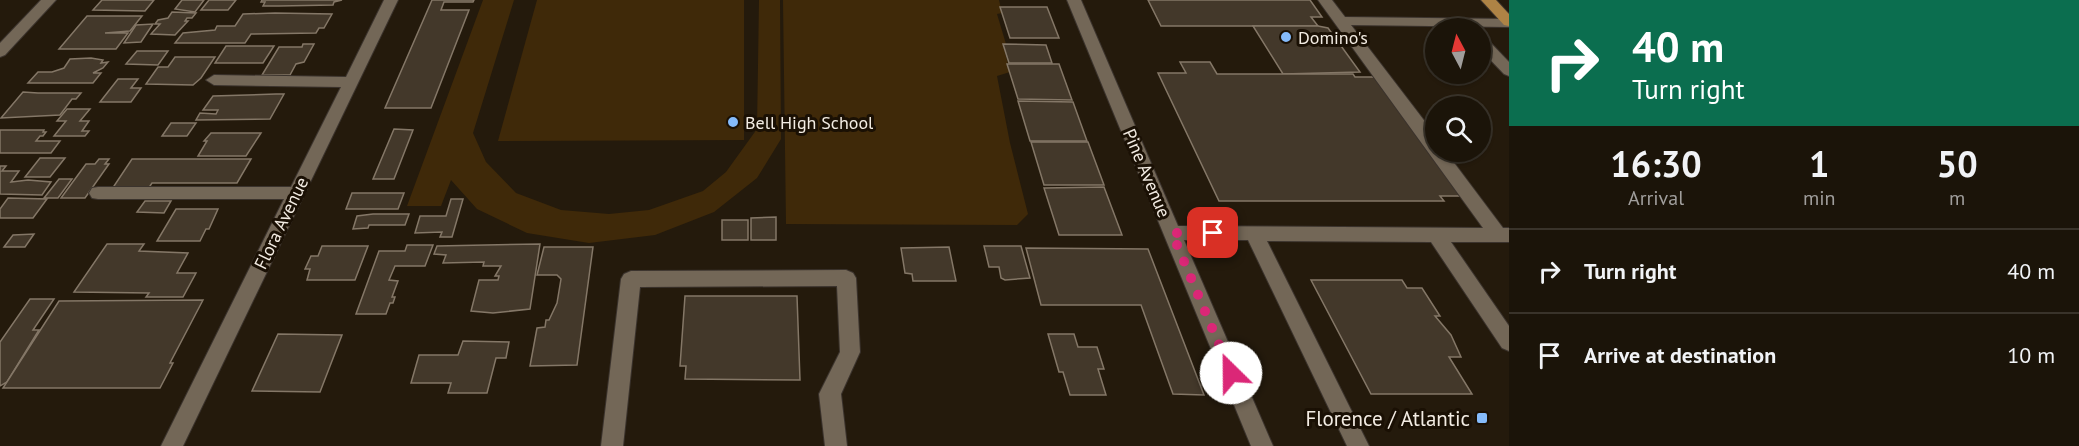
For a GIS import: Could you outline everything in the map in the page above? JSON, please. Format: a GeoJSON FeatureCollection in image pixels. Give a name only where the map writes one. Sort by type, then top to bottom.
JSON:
{"type":"FeatureCollection","features":[{"type":"Feature","properties":{"kind":"main road"},"geometry":{"type":"LineString","coordinates":[[1488,0],[1509,22]]}},
{"type":"Feature","properties":{"kind":"street"},"geometry":{"type":"LineString","coordinates":[[0,52],[49,0]]}},
{"type":"Feature","properties":{"kind":"street","name":"Flora Avenue"},"geometry":{"type":"LineString","coordinates":[[172,446],[391,0]]}},
{"type":"Feature","properties":{"kind":"street","name":"Pine Avenue"},"geometry":{"type":"LineString","coordinates":[[1074,0],[1262,446]]}},
{"type":"Feature","properties":{"kind":"street"},"geometry":{"type":"LineString","coordinates":[[1325,0],[1425,135]]}},
{"type":"Feature","properties":{"kind":"street"},"geometry":{"type":"LineString","coordinates":[[1341,21],[1425,24]]}},
{"type":"Feature","properties":{"kind":"street"},"geometry":{"type":"LineString","coordinates":[[1491,24],[1509,22]]}},
{"type":"Feature","properties":{"kind":"street"},"geometry":{"type":"LineString","coordinates":[[1491,52],[1509,71]]}},
{"type":"Feature","properties":{"kind":"street"},"geometry":{"type":"LineString","coordinates":[[214,80],[351,82]]}},
{"type":"Feature","properties":{"kind":"street"},"geometry":{"type":"LineString","coordinates":[[1446,162],[1504,235]]}},
{"type":"Feature","properties":{"kind":"street"},"geometry":{"type":"LineString","coordinates":[[98,193],[296,193]]}},
{"type":"Feature","properties":{"kind":"street"},"geometry":{"type":"LineString","coordinates":[[1172,233],[1504,235]]}},
{"type":"Feature","properties":{"kind":"street"},"geometry":{"type":"LineString","coordinates":[[1254,233],[1358,446]]}},
{"type":"Feature","properties":{"kind":"street"},"geometry":{"type":"LineString","coordinates":[[1436,234],[1509,342]]}},
{"type":"Feature","properties":{"kind":"street"},"geometry":{"type":"LineString","coordinates":[[612,446],[631,279],[846,278],[850,352],[830,394],[836,446]]}},
{"type":"Feature","properties":{"kind":"shaded area"},"geometry":{"type":"Polygon","coordinates":[[[483,0],[514,0],[473,133],[486,162],[516,193],[561,210],[609,214],[649,210],[703,191],[726,172],[757,129],[759,0],[780,0],[781,139],[757,178],[714,212],[655,235],[589,243],[527,233],[477,209],[451,180],[441,206],[407,206],[483,0]]]}},
{"type":"Feature","properties":{"kind":"shaded area"},"geometry":{"type":"Polygon","coordinates":[[[537,0],[744,0],[744,140],[498,141],[537,0]]]}},
{"type":"Feature","properties":{"kind":"shaded area"},"geometry":{"type":"Polygon","coordinates":[[[783,0],[999,0],[1002,13],[997,14],[1006,44],[1003,45],[1010,72],[997,76],[1010,143],[1028,214],[1017,225],[786,224],[783,0]]]}},
{"type":"Feature","properties":{"kind":"building"},"geometry":{"type":"Polygon","coordinates":[[[102,0],[154,0],[145,11],[93,10],[102,0]]]}},
{"type":"Feature","properties":{"kind":"building"},"geometry":{"type":"Polygon","coordinates":[[[182,0],[204,0],[195,12],[175,9],[182,0]]]}},
{"type":"Feature","properties":{"kind":"building"},"geometry":{"type":"Polygon","coordinates":[[[209,0],[236,0],[228,10],[201,10],[209,0]]]}},
{"type":"Feature","properties":{"kind":"building"},"geometry":{"type":"Polygon","coordinates":[[[262,0],[342,0],[334,2],[333,5],[263,6],[265,2],[261,2],[262,0]]]}},
{"type":"Feature","properties":{"kind":"building"},"geometry":{"type":"Polygon","coordinates":[[[432,0],[474,0],[473,2],[444,2],[441,10],[469,10],[431,108],[385,108],[432,0]]]}},
{"type":"Feature","properties":{"kind":"building"},"geometry":{"type":"Polygon","coordinates":[[[1148,0],[1310,0],[1322,17],[1311,17],[1318,26],[1161,26],[1148,0]]]}},
{"type":"Feature","properties":{"kind":"building"},"geometry":{"type":"Polygon","coordinates":[[[1000,7],[1047,7],[1059,38],[1010,38],[1000,7]]]}},
{"type":"Feature","properties":{"kind":"building"},"geometry":{"type":"Polygon","coordinates":[[[172,12],[196,13],[192,18],[187,18],[185,21],[188,21],[175,35],[151,34],[160,24],[155,24],[158,20],[168,18],[172,12]]]}},
{"type":"Feature","properties":{"kind":"building"},"geometry":{"type":"Polygon","coordinates":[[[243,14],[332,14],[324,28],[319,28],[316,33],[251,34],[245,43],[175,43],[183,33],[215,30],[217,26],[235,26],[243,14]]]}},
{"type":"Feature","properties":{"kind":"building"},"geometry":{"type":"Polygon","coordinates":[[[87,16],[142,16],[130,31],[105,33],[128,33],[116,49],[59,49],[87,16]]]}},
{"type":"Feature","properties":{"kind":"building"},"geometry":{"type":"Polygon","coordinates":[[[153,24],[141,42],[124,43],[136,25],[153,24]]]}},
{"type":"Feature","properties":{"kind":"building"},"geometry":{"type":"Polygon","coordinates":[[[1253,26],[1328,28],[1360,72],[1283,74],[1253,26]]]}},
{"type":"Feature","properties":{"kind":"building"},"geometry":{"type":"Polygon","coordinates":[[[303,44],[314,44],[304,62],[296,64],[290,75],[262,75],[279,47],[302,47],[303,44]]]}},
{"type":"Feature","properties":{"kind":"building"},"geometry":{"type":"Polygon","coordinates":[[[1003,44],[1046,45],[1052,63],[1009,63],[1003,44]]]}},
{"type":"Feature","properties":{"kind":"building"},"geometry":{"type":"Polygon","coordinates":[[[226,46],[274,46],[263,63],[215,63],[226,46]]]}},
{"type":"Feature","properties":{"kind":"building"},"geometry":{"type":"Polygon","coordinates":[[[137,51],[168,51],[158,65],[126,64],[137,51]]]}},
{"type":"Feature","properties":{"kind":"building"},"geometry":{"type":"Polygon","coordinates":[[[175,57],[215,57],[201,78],[193,85],[146,84],[158,67],[168,67],[175,57]]]}},
{"type":"Feature","properties":{"kind":"building"},"geometry":{"type":"Polygon","coordinates":[[[70,59],[103,60],[101,63],[108,62],[103,68],[93,73],[101,73],[93,83],[28,83],[38,72],[52,72],[64,68],[70,59]]]}},
{"type":"Feature","properties":{"kind":"building"},"geometry":{"type":"Polygon","coordinates":[[[1180,62],[1210,62],[1217,74],[1353,74],[1355,77],[1375,77],[1425,144],[1425,162],[1439,162],[1464,196],[1440,196],[1444,201],[1219,201],[1158,73],[1186,73],[1180,62]]]}},
{"type":"Feature","properties":{"kind":"building"},"geometry":{"type":"Polygon","coordinates":[[[1007,64],[1059,64],[1072,100],[1018,99],[1007,64]]]}},
{"type":"Feature","properties":{"kind":"building"},"geometry":{"type":"Polygon","coordinates":[[[118,79],[138,79],[131,88],[141,88],[131,102],[100,102],[118,79]]]}},
{"type":"Feature","properties":{"kind":"building"},"geometry":{"type":"Polygon","coordinates":[[[23,92],[81,93],[76,99],[72,99],[60,115],[1,118],[23,92]]]}},
{"type":"Feature","properties":{"kind":"building"},"geometry":{"type":"Polygon","coordinates":[[[284,94],[270,119],[196,120],[200,113],[216,114],[218,110],[203,110],[213,96],[284,94]]]}},
{"type":"Feature","properties":{"kind":"building"},"geometry":{"type":"Polygon","coordinates":[[[1018,101],[1073,102],[1087,141],[1030,141],[1018,101]]]}},
{"type":"Feature","properties":{"kind":"building"},"geometry":{"type":"Polygon","coordinates":[[[67,109],[90,109],[80,121],[89,121],[82,131],[89,131],[85,136],[54,136],[66,121],[57,121],[67,109]]]}},
{"type":"Feature","properties":{"kind":"building"},"geometry":{"type":"Polygon","coordinates":[[[171,123],[196,123],[187,136],[162,136],[171,123]]]}},
{"type":"Feature","properties":{"kind":"building"},"geometry":{"type":"Polygon","coordinates":[[[394,129],[413,130],[394,179],[373,179],[394,129]]]}},
{"type":"Feature","properties":{"kind":"building"},"geometry":{"type":"Polygon","coordinates":[[[0,130],[44,130],[43,132],[46,132],[36,141],[60,141],[51,153],[0,153],[0,130]]]}},
{"type":"Feature","properties":{"kind":"building"},"geometry":{"type":"Polygon","coordinates":[[[211,133],[261,133],[246,156],[198,156],[207,141],[204,141],[211,133]]]}},
{"type":"Feature","properties":{"kind":"building"},"geometry":{"type":"Polygon","coordinates":[[[1031,142],[1088,142],[1104,185],[1044,185],[1031,142]]]}},
{"type":"Feature","properties":{"kind":"building"},"geometry":{"type":"Polygon","coordinates":[[[40,158],[65,158],[50,177],[25,177],[40,158]]]}},
{"type":"Feature","properties":{"kind":"building"},"geometry":{"type":"Polygon","coordinates":[[[99,159],[109,159],[105,164],[109,164],[85,198],[61,198],[86,164],[95,164],[99,159]]]}},
{"type":"Feature","properties":{"kind":"building"},"geometry":{"type":"Polygon","coordinates":[[[132,159],[251,159],[237,183],[152,183],[148,189],[112,189],[132,159]]]}},
{"type":"Feature","properties":{"kind":"building"},"geometry":{"type":"Polygon","coordinates":[[[0,166],[6,166],[2,171],[19,171],[11,182],[28,180],[51,182],[42,195],[0,194],[0,166]]]}},
{"type":"Feature","properties":{"kind":"building"},"geometry":{"type":"Polygon","coordinates":[[[59,179],[72,179],[58,198],[44,198],[59,179]]]}},
{"type":"Feature","properties":{"kind":"building"},"geometry":{"type":"Polygon","coordinates":[[[1104,187],[1122,235],[1059,235],[1044,188],[1104,187]]]}},
{"type":"Feature","properties":{"kind":"building"},"geometry":{"type":"Polygon","coordinates":[[[352,193],[404,193],[398,209],[346,209],[352,193]]]}},
{"type":"Feature","properties":{"kind":"building"},"geometry":{"type":"Polygon","coordinates":[[[8,198],[47,199],[33,218],[0,218],[0,209],[8,198]]]}},
{"type":"Feature","properties":{"kind":"building"},"geometry":{"type":"Polygon","coordinates":[[[451,199],[463,199],[452,237],[440,237],[442,232],[415,233],[420,216],[446,216],[451,199]]]}},
{"type":"Feature","properties":{"kind":"building"},"geometry":{"type":"Polygon","coordinates":[[[145,201],[171,201],[164,213],[137,212],[145,201]]]}},
{"type":"Feature","properties":{"kind":"building"},"geometry":{"type":"Polygon","coordinates":[[[176,209],[218,209],[209,229],[206,229],[200,241],[157,241],[176,209]]]}},
{"type":"Feature","properties":{"kind":"building"},"geometry":{"type":"Polygon","coordinates":[[[409,214],[405,225],[369,225],[368,228],[353,229],[357,216],[409,214]]]}},
{"type":"Feature","properties":{"kind":"building"},"geometry":{"type":"Polygon","coordinates":[[[776,217],[776,240],[751,240],[751,218],[776,217]]]}},
{"type":"Feature","properties":{"kind":"building"},"geometry":{"type":"Polygon","coordinates":[[[722,220],[748,220],[748,240],[722,240],[722,220]]]}},
{"type":"Feature","properties":{"kind":"building"},"geometry":{"type":"Polygon","coordinates":[[[34,234],[25,247],[4,247],[13,235],[34,234]]]}},
{"type":"Feature","properties":{"kind":"building"},"geometry":{"type":"Polygon","coordinates":[[[107,244],[144,244],[139,251],[188,253],[177,273],[196,273],[183,297],[146,297],[149,293],[74,292],[107,244]]]}},
{"type":"Feature","properties":{"kind":"building"},"geometry":{"type":"Polygon","coordinates":[[[540,244],[530,309],[493,313],[471,311],[479,280],[498,280],[499,276],[495,276],[501,266],[483,266],[484,262],[443,263],[446,255],[434,254],[437,246],[540,244]]]}},
{"type":"Feature","properties":{"kind":"building"},"geometry":{"type":"Polygon","coordinates":[[[407,245],[433,245],[425,266],[395,266],[389,280],[398,281],[392,297],[395,297],[386,314],[356,314],[379,251],[405,251],[407,245]]]}},
{"type":"Feature","properties":{"kind":"building"},"geometry":{"type":"Polygon","coordinates":[[[322,246],[368,246],[355,280],[307,280],[310,269],[305,269],[311,256],[318,256],[322,246]]]}},
{"type":"Feature","properties":{"kind":"building"},"geometry":{"type":"Polygon","coordinates":[[[984,246],[1021,246],[1030,278],[1005,280],[1001,278],[999,267],[989,267],[984,246]]]}},
{"type":"Feature","properties":{"kind":"building"},"geometry":{"type":"Polygon","coordinates":[[[544,247],[593,247],[577,365],[530,366],[537,328],[545,327],[546,320],[549,320],[557,303],[561,279],[557,275],[537,275],[544,247]]]}},
{"type":"Feature","properties":{"kind":"building"},"geometry":{"type":"Polygon","coordinates":[[[949,247],[956,281],[913,281],[912,274],[905,273],[901,248],[949,247]]]}},
{"type":"Feature","properties":{"kind":"building"},"geometry":{"type":"Polygon","coordinates":[[[1026,248],[1148,249],[1204,395],[1173,394],[1141,305],[1041,305],[1026,248]]]}},
{"type":"Feature","properties":{"kind":"building"},"geometry":{"type":"Polygon","coordinates":[[[1311,280],[1402,280],[1407,288],[1422,288],[1440,316],[1435,316],[1451,335],[1461,357],[1449,357],[1472,394],[1371,394],[1311,280]]]}},
{"type":"Feature","properties":{"kind":"building"},"geometry":{"type":"Polygon","coordinates":[[[685,296],[797,296],[800,380],[685,379],[686,366],[680,366],[685,296]]]}},
{"type":"Feature","properties":{"kind":"building"},"geometry":{"type":"Polygon","coordinates":[[[30,299],[54,299],[33,330],[39,330],[7,382],[0,386],[0,342],[30,299]]]}},
{"type":"Feature","properties":{"kind":"building"},"geometry":{"type":"Polygon","coordinates":[[[203,300],[170,363],[173,363],[160,388],[3,388],[59,301],[203,300]]]}},
{"type":"Feature","properties":{"kind":"building"},"geometry":{"type":"Polygon","coordinates":[[[278,334],[342,335],[320,392],[252,391],[278,334]]]}},
{"type":"Feature","properties":{"kind":"building"},"geometry":{"type":"Polygon","coordinates":[[[1048,334],[1074,334],[1078,347],[1097,347],[1104,369],[1098,369],[1106,395],[1070,395],[1063,372],[1059,372],[1048,334]]]}},
{"type":"Feature","properties":{"kind":"building"},"geometry":{"type":"Polygon","coordinates":[[[463,341],[509,342],[506,358],[496,358],[487,393],[448,393],[451,383],[411,383],[419,355],[458,355],[463,341]]]}},
{"type":"Feature","properties":{"kind":"place","name":"Domino's"},"geometry":{"type":"Point","coordinates":[1286,37]}},
{"type":"Feature","properties":{"kind":"place","name":"Bell High School"},"geometry":{"type":"Point","coordinates":[733,122]}},
{"type":"Feature","properties":{"kind":"place","name":"Florence / Atlantic"},"geometry":{"type":"Point","coordinates":[1482,418]}},
{"type":"Feature","properties":{"kind":"route"},"geometry":{"type":"LineString","coordinates":[[1213,233],[1172,233],[1231,373]]}}]}
